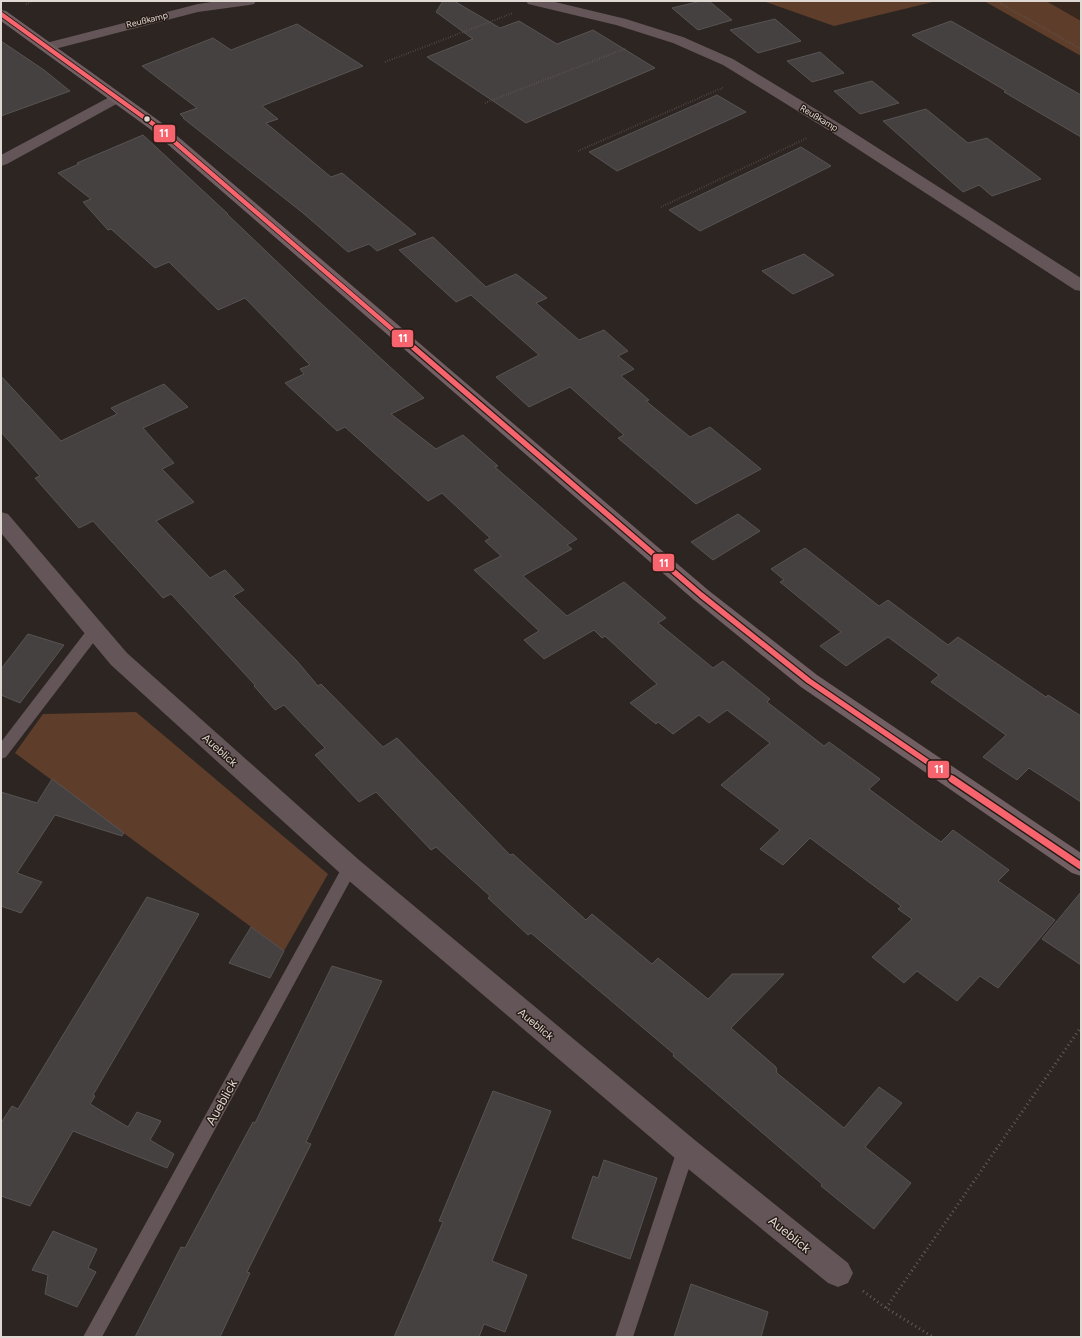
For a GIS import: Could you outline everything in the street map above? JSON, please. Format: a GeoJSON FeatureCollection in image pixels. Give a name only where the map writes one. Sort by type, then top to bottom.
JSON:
{"type":"FeatureCollection","features":[{"type":"Feature","properties":{"kind":"main road"},"geometry":{"type":"LineString","coordinates":[[1,14],[156,126],[707,600],[809,681],[1081,866]]}},
{"type":"Feature","properties":{"kind":"street","name":"Reußkamp"},"geometry":{"type":"LineString","coordinates":[[47,47],[198,8],[249,1]]}},
{"type":"Feature","properties":{"kind":"street","name":"Reußkamp"},"geometry":{"type":"LineString","coordinates":[[537,2],[621,22],[678,40],[728,62],[832,126],[1081,286]]}},
{"type":"Feature","properties":{"kind":"street"},"geometry":{"type":"LineString","coordinates":[[1,161],[117,98]]}},
{"type":"Feature","properties":{"kind":"street","name":"Aueblick"},"geometry":{"type":"LineString","coordinates":[[1,519],[119,660],[350,867],[686,1150],[838,1273]]}},
{"type":"Feature","properties":{"kind":"lane"},"geometry":{"type":"LineString","coordinates":[[1,753],[95,630]]}},
{"type":"Feature","properties":{"kind":"lane","name":"Aueblick"},"geometry":{"type":"LineString","coordinates":[[92,1337],[350,867]]}},
{"type":"Feature","properties":{"kind":"lane"},"geometry":{"type":"LineString","coordinates":[[624,1337],[686,1150]]}},
{"type":"Feature","properties":{"kind":"path"},"geometry":{"type":"LineString","coordinates":[[996,1],[1081,49]]}},
{"type":"Feature","properties":{"kind":"path"},"geometry":{"type":"LineString","coordinates":[[385,62],[537,2]]}},
{"type":"Feature","properties":{"kind":"path"},"geometry":{"type":"LineString","coordinates":[[485,103],[660,35]]}},
{"type":"Feature","properties":{"kind":"path"},"geometry":{"type":"LineString","coordinates":[[578,151],[750,76]]}},
{"type":"Feature","properties":{"kind":"path"},"geometry":{"type":"LineString","coordinates":[[661,207],[832,126]]}},
{"type":"Feature","properties":{"kind":"path"},"geometry":{"type":"LineString","coordinates":[[932,1337],[886,1308],[1081,1027]]}},
{"type":"Feature","properties":{"kind":"shaded area"},"geometry":{"type":"Polygon","coordinates":[[[763,1],[937,1],[834,26],[763,1]]]}},
{"type":"Feature","properties":{"kind":"shaded area"},"geometry":{"type":"Polygon","coordinates":[[[984,1],[1046,1],[1081,21],[1081,56],[984,1]]]}},
{"type":"Feature","properties":{"kind":"shaded area"},"geometry":{"type":"Polygon","coordinates":[[[1046,1],[1081,1],[1081,21],[1046,1]]]}},
{"type":"Feature","properties":{"kind":"shaded area"},"geometry":{"type":"Polygon","coordinates":[[[136,712],[328,874],[284,951],[15,753],[43,714],[136,712]]]}},
{"type":"Feature","properties":{"kind":"building"},"geometry":{"type":"Polygon","coordinates":[[[443,1],[454,1],[500,28],[519,21],[557,44],[593,30],[655,68],[526,123],[427,57],[473,39],[436,12],[443,1]]]}},
{"type":"Feature","properties":{"kind":"building"},"geometry":{"type":"Polygon","coordinates":[[[701,1],[709,1],[732,20],[698,30],[672,8],[701,1]]]}},
{"type":"Feature","properties":{"kind":"building"},"geometry":{"type":"Polygon","coordinates":[[[775,19],[801,41],[758,53],[730,30],[775,19]]]}},
{"type":"Feature","properties":{"kind":"building"},"geometry":{"type":"Polygon","coordinates":[[[951,21],[1081,95],[1081,137],[1004,92],[1006,91],[912,35],[951,21]]]}},
{"type":"Feature","properties":{"kind":"building"},"geometry":{"type":"Polygon","coordinates":[[[297,24],[363,66],[262,106],[278,119],[266,123],[331,177],[342,173],[416,234],[377,251],[369,244],[348,252],[303,213],[183,118],[180,114],[197,108],[142,66],[213,38],[231,50],[297,24]]]}},
{"type":"Feature","properties":{"kind":"building"},"geometry":{"type":"Polygon","coordinates":[[[1,41],[44,70],[70,91],[1,116],[1,41]]]}},
{"type":"Feature","properties":{"kind":"building"},"geometry":{"type":"Polygon","coordinates":[[[820,52],[844,73],[812,82],[787,61],[820,52]]]}},
{"type":"Feature","properties":{"kind":"building"},"geometry":{"type":"Polygon","coordinates":[[[872,81],[899,103],[860,114],[834,91],[872,81]]]}},
{"type":"Feature","properties":{"kind":"building"},"geometry":{"type":"Polygon","coordinates":[[[717,95],[746,112],[617,171],[589,152],[717,95]]]}},
{"type":"Feature","properties":{"kind":"building"},"geometry":{"type":"Polygon","coordinates":[[[926,109],[968,143],[987,138],[1041,179],[992,196],[979,185],[963,192],[883,121],[926,109]]]}},
{"type":"Feature","properties":{"kind":"building"},"geometry":{"type":"Polygon","coordinates":[[[143,135],[315,298],[424,398],[391,414],[436,449],[463,435],[498,466],[495,467],[577,539],[567,545],[572,549],[523,576],[567,616],[624,582],[666,618],[658,623],[713,668],[723,661],[770,699],[767,702],[824,746],[829,742],[880,779],[869,789],[941,842],[953,830],[1009,870],[998,881],[1055,920],[998,988],[980,976],[957,1001],[917,971],[904,983],[872,957],[912,919],[898,909],[901,906],[810,838],[783,865],[760,849],[780,830],[721,785],[770,743],[727,710],[709,723],[699,715],[673,734],[658,722],[656,724],[630,703],[657,684],[605,636],[602,638],[594,630],[544,659],[524,640],[539,631],[474,570],[501,556],[485,541],[490,538],[442,493],[428,501],[345,427],[337,431],[285,383],[304,374],[300,369],[310,365],[245,298],[218,310],[169,262],[155,268],[111,229],[108,230],[83,202],[91,199],[58,173],[79,164],[77,163],[143,135]]]}},
{"type":"Feature","properties":{"kind":"building"},"geometry":{"type":"Polygon","coordinates":[[[801,147],[831,166],[700,231],[669,210],[801,147]]]}},
{"type":"Feature","properties":{"kind":"building"},"geometry":{"type":"Polygon","coordinates":[[[433,237],[486,287],[516,274],[547,298],[536,303],[579,340],[604,330],[628,351],[618,356],[634,369],[621,376],[649,400],[646,401],[690,437],[710,427],[761,469],[696,504],[618,438],[624,435],[570,387],[529,407],[496,377],[539,355],[471,295],[456,302],[399,250],[433,237]]]}},
{"type":"Feature","properties":{"kind":"building"},"geometry":{"type":"Polygon","coordinates":[[[804,254],[834,275],[793,294],[762,271],[804,254]]]}},
{"type":"Feature","properties":{"kind":"building"},"geometry":{"type":"Polygon","coordinates":[[[1,376],[61,441],[117,414],[111,408],[164,384],[188,407],[143,428],[174,463],[162,469],[194,502],[156,521],[210,578],[225,570],[244,590],[233,596],[297,661],[318,686],[321,684],[383,747],[397,738],[510,855],[513,854],[586,920],[592,914],[652,964],[658,958],[708,999],[732,974],[784,974],[731,1028],[776,1067],[777,1073],[844,1128],[879,1087],[902,1103],[865,1147],[911,1183],[874,1229],[821,1186],[822,1184],[673,1056],[674,1054],[531,933],[528,935],[488,898],[490,896],[436,847],[431,850],[376,792],[359,802],[315,755],[325,748],[284,705],[275,710],[254,686],[255,685],[171,594],[163,598],[93,521],[79,528],[35,478],[40,476],[1,432],[1,376]]]}},
{"type":"Feature","properties":{"kind":"building"},"geometry":{"type":"Polygon","coordinates":[[[738,514],[760,531],[713,560],[691,542],[738,514]]]}},
{"type":"Feature","properties":{"kind":"building"},"geometry":{"type":"Polygon","coordinates":[[[805,548],[879,606],[888,600],[948,645],[958,637],[1046,697],[1048,695],[1081,716],[1081,802],[1029,768],[1017,780],[983,757],[1006,735],[931,682],[939,675],[888,637],[846,666],[820,646],[841,632],[780,582],[784,580],[771,569],[805,548]]]}},
{"type":"Feature","properties":{"kind":"building"},"geometry":{"type":"Polygon","coordinates":[[[28,634],[64,645],[20,703],[1,695],[1,669],[28,634]]]}},
{"type":"Feature","properties":{"kind":"building"},"geometry":{"type":"Polygon","coordinates":[[[52,779],[124,833],[122,836],[55,815],[17,873],[42,882],[21,913],[1,906],[1,792],[37,803],[52,779]]]}},
{"type":"Feature","properties":{"kind":"building"},"geometry":{"type":"Polygon","coordinates":[[[1081,892],[1081,965],[1042,939],[1081,892]]]}},
{"type":"Feature","properties":{"kind":"building"},"geometry":{"type":"Polygon","coordinates":[[[147,897],[199,914],[93,1095],[95,1096],[90,1104],[128,1127],[137,1112],[161,1121],[150,1140],[174,1154],[167,1168],[73,1131],[30,1206],[1,1196],[1,1123],[12,1106],[18,1109],[147,897]]]}},
{"type":"Feature","properties":{"kind":"building"},"geometry":{"type":"Polygon","coordinates":[[[251,927],[284,951],[270,978],[229,963],[251,927]]]}},
{"type":"Feature","properties":{"kind":"building"},"geometry":{"type":"Polygon","coordinates":[[[332,966],[382,981],[306,1142],[311,1144],[247,1272],[250,1273],[220,1337],[135,1337],[181,1247],[185,1248],[253,1122],[255,1123],[332,966]]]}},
{"type":"Feature","properties":{"kind":"building"},"geometry":{"type":"Polygon","coordinates":[[[493,1091],[551,1111],[492,1261],[527,1275],[505,1332],[484,1324],[479,1337],[394,1337],[443,1222],[439,1221],[493,1091]]]}},
{"type":"Feature","properties":{"kind":"building"},"geometry":{"type":"Polygon","coordinates":[[[604,1160],[657,1178],[630,1259],[572,1238],[593,1176],[598,1178],[604,1160]]]}},
{"type":"Feature","properties":{"kind":"building"},"geometry":{"type":"Polygon","coordinates":[[[53,1231],[97,1249],[88,1268],[96,1272],[77,1307],[45,1294],[48,1275],[32,1270],[53,1231]]]}},
{"type":"Feature","properties":{"kind":"building"},"geometry":{"type":"Polygon","coordinates":[[[691,1284],[768,1312],[761,1337],[674,1337],[691,1284]]]}},
{"type":"Feature","properties":{"kind":"transit line","name":"11"},"geometry":{"type":"LineString","coordinates":[[1,14],[156,126],[701,595],[809,681],[1081,866]]}}]}
